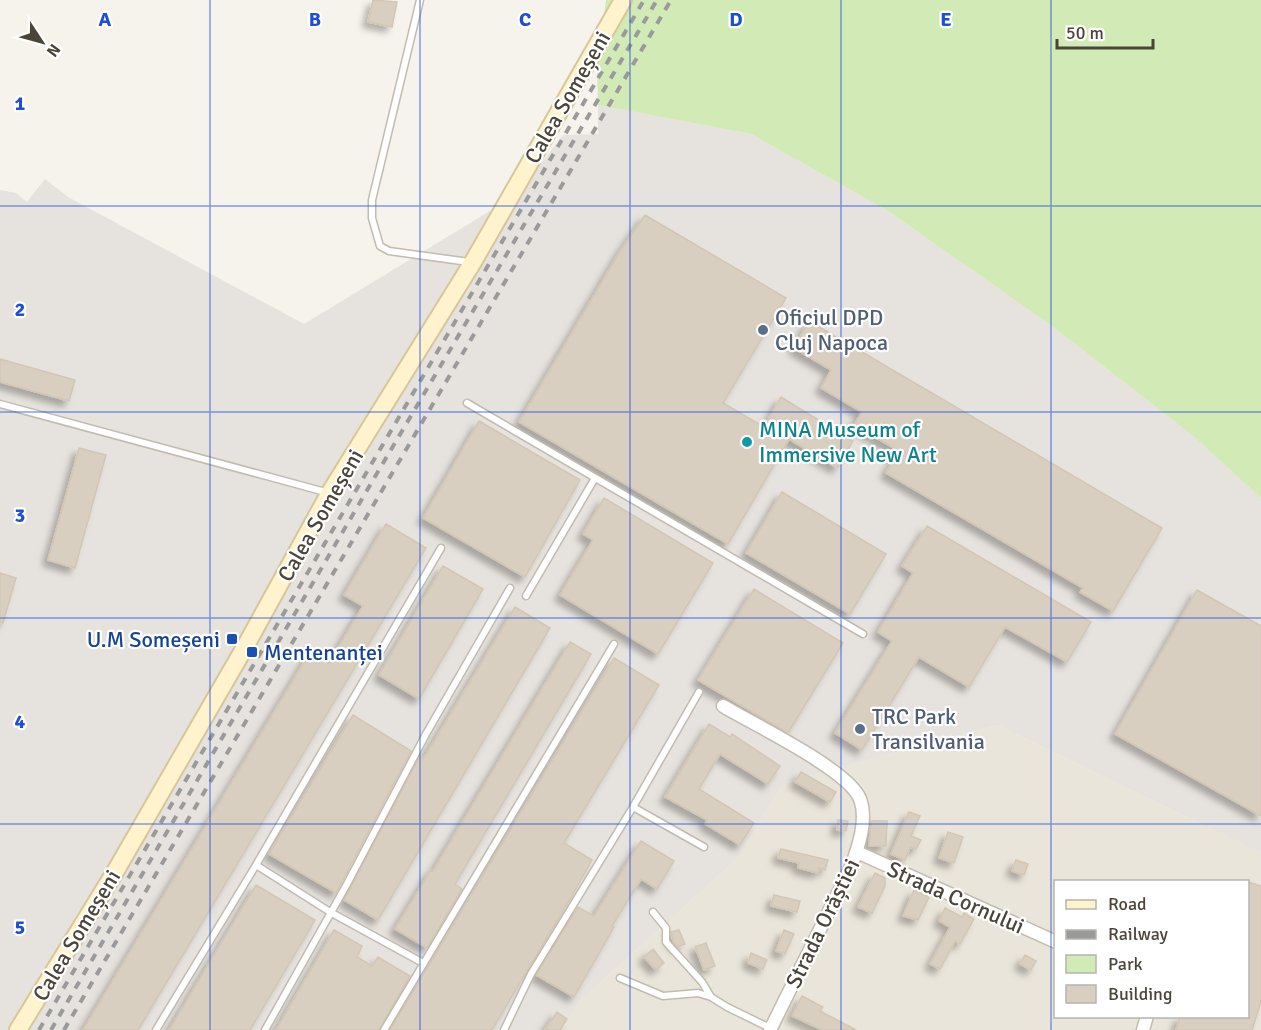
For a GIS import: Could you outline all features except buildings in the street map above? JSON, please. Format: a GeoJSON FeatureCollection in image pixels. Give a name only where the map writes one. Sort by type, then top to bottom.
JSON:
{"type":"FeatureCollection","features":[{"type":"Feature","properties":{"kind":"main road","name":"Calea Someșeni"},"geometry":{"type":"LineString","coordinates":[[18,1030],[121,862],[238,659],[329,494],[473,262],[623,0]]}},
{"type":"Feature","properties":{"kind":"street","name":"Strada Orăștiei"},"geometry":{"type":"LineString","coordinates":[[723,706],[830,767],[849,783],[860,799],[863,815],[857,852],[770,1029]]}},
{"type":"Feature","properties":{"kind":"street","name":"Strada Cornului"},"geometry":{"type":"LineString","coordinates":[[857,852],[1054,941]]}},
{"type":"Feature","properties":{"kind":"lane"},"geometry":{"type":"LineString","coordinates":[[420,0],[372,200],[372,218],[380,246],[389,251],[473,262]]}},
{"type":"Feature","properties":{"kind":"lane"},"geometry":{"type":"LineString","coordinates":[[466,403],[863,634]]}},
{"type":"Feature","properties":{"kind":"lane"},"geometry":{"type":"LineString","coordinates":[[0,404],[329,494]]}},
{"type":"Feature","properties":{"kind":"lane"},"geometry":{"type":"LineString","coordinates":[[526,596],[595,478]]}},
{"type":"Feature","properties":{"kind":"lane"},"geometry":{"type":"LineString","coordinates":[[156,1030],[256,865],[441,548]]}},
{"type":"Feature","properties":{"kind":"lane"},"geometry":{"type":"LineString","coordinates":[[265,1030],[426,734],[510,588]]}},
{"type":"Feature","properties":{"kind":"lane"},"geometry":{"type":"LineString","coordinates":[[384,1030],[614,644]]}},
{"type":"Feature","properties":{"kind":"lane"},"geometry":{"type":"LineString","coordinates":[[504,1030],[531,974],[633,807],[699,692]]}},
{"type":"Feature","properties":{"kind":"lane"},"geometry":{"type":"LineString","coordinates":[[633,807],[704,847]]}},
{"type":"Feature","properties":{"kind":"lane"},"geometry":{"type":"LineString","coordinates":[[256,865],[330,912],[423,963]]}},
{"type":"Feature","properties":{"kind":"lane"},"geometry":{"type":"LineString","coordinates":[[653,912],[666,928],[666,942],[702,982],[711,997]]}},
{"type":"Feature","properties":{"kind":"lane"},"geometry":{"type":"LineString","coordinates":[[620,978],[663,996],[698,993],[711,997],[727,1008],[770,1029]]}},
{"type":"Feature","properties":{"kind":"shaded area"},"geometry":{"type":"Polygon","coordinates":[[[598,105],[751,134],[888,211],[1052,326],[1193,436],[1261,498],[1261,853],[997,725],[784,783],[736,860],[581,1000],[561,1030],[0,1030],[0,190],[16,193],[27,202],[45,179],[68,197],[304,324],[518,194],[563,135],[598,134],[598,105]]]}},
{"type":"Feature","properties":{"kind":"shaded area"},"geometry":{"type":"Polygon","coordinates":[[[997,725],[1261,853],[1261,1030],[561,1030],[581,1000],[736,860],[784,783],[997,725]]]}},
{"type":"Feature","properties":{"kind":"green space"},"geometry":{"type":"Polygon","coordinates":[[[606,0],[1261,0],[1261,498],[1193,436],[1052,326],[888,211],[751,134],[598,105],[597,68],[606,0]]]}},
{"type":"Feature","properties":{"kind":"railway"},"geometry":{"type":"LineString","coordinates":[[39,1030],[644,0]]}},
{"type":"Feature","properties":{"kind":"railway"},"geometry":{"type":"LineString","coordinates":[[51,1030],[657,0]]}},
{"type":"Feature","properties":{"kind":"railway"},"geometry":{"type":"LineString","coordinates":[[64,1030],[671,0]]}},
{"type":"Feature","properties":{"kind":"place","name":"Oficiul DPD Cluj Napoca"},"geometry":{"type":"Point","coordinates":[763,330]}},
{"type":"Feature","properties":{"kind":"place","name":"MINA Museum of Immersive New Art"},"geometry":{"type":"Point","coordinates":[747,442]}},
{"type":"Feature","properties":{"kind":"place","name":"U.M Someșeni"},"geometry":{"type":"Point","coordinates":[232,639]}},
{"type":"Feature","properties":{"kind":"place","name":"Mentenanței"},"geometry":{"type":"Point","coordinates":[252,652]}},
{"type":"Feature","properties":{"kind":"place","name":"TRC Park Transilvania"},"geometry":{"type":"Point","coordinates":[860,729]}}]}
